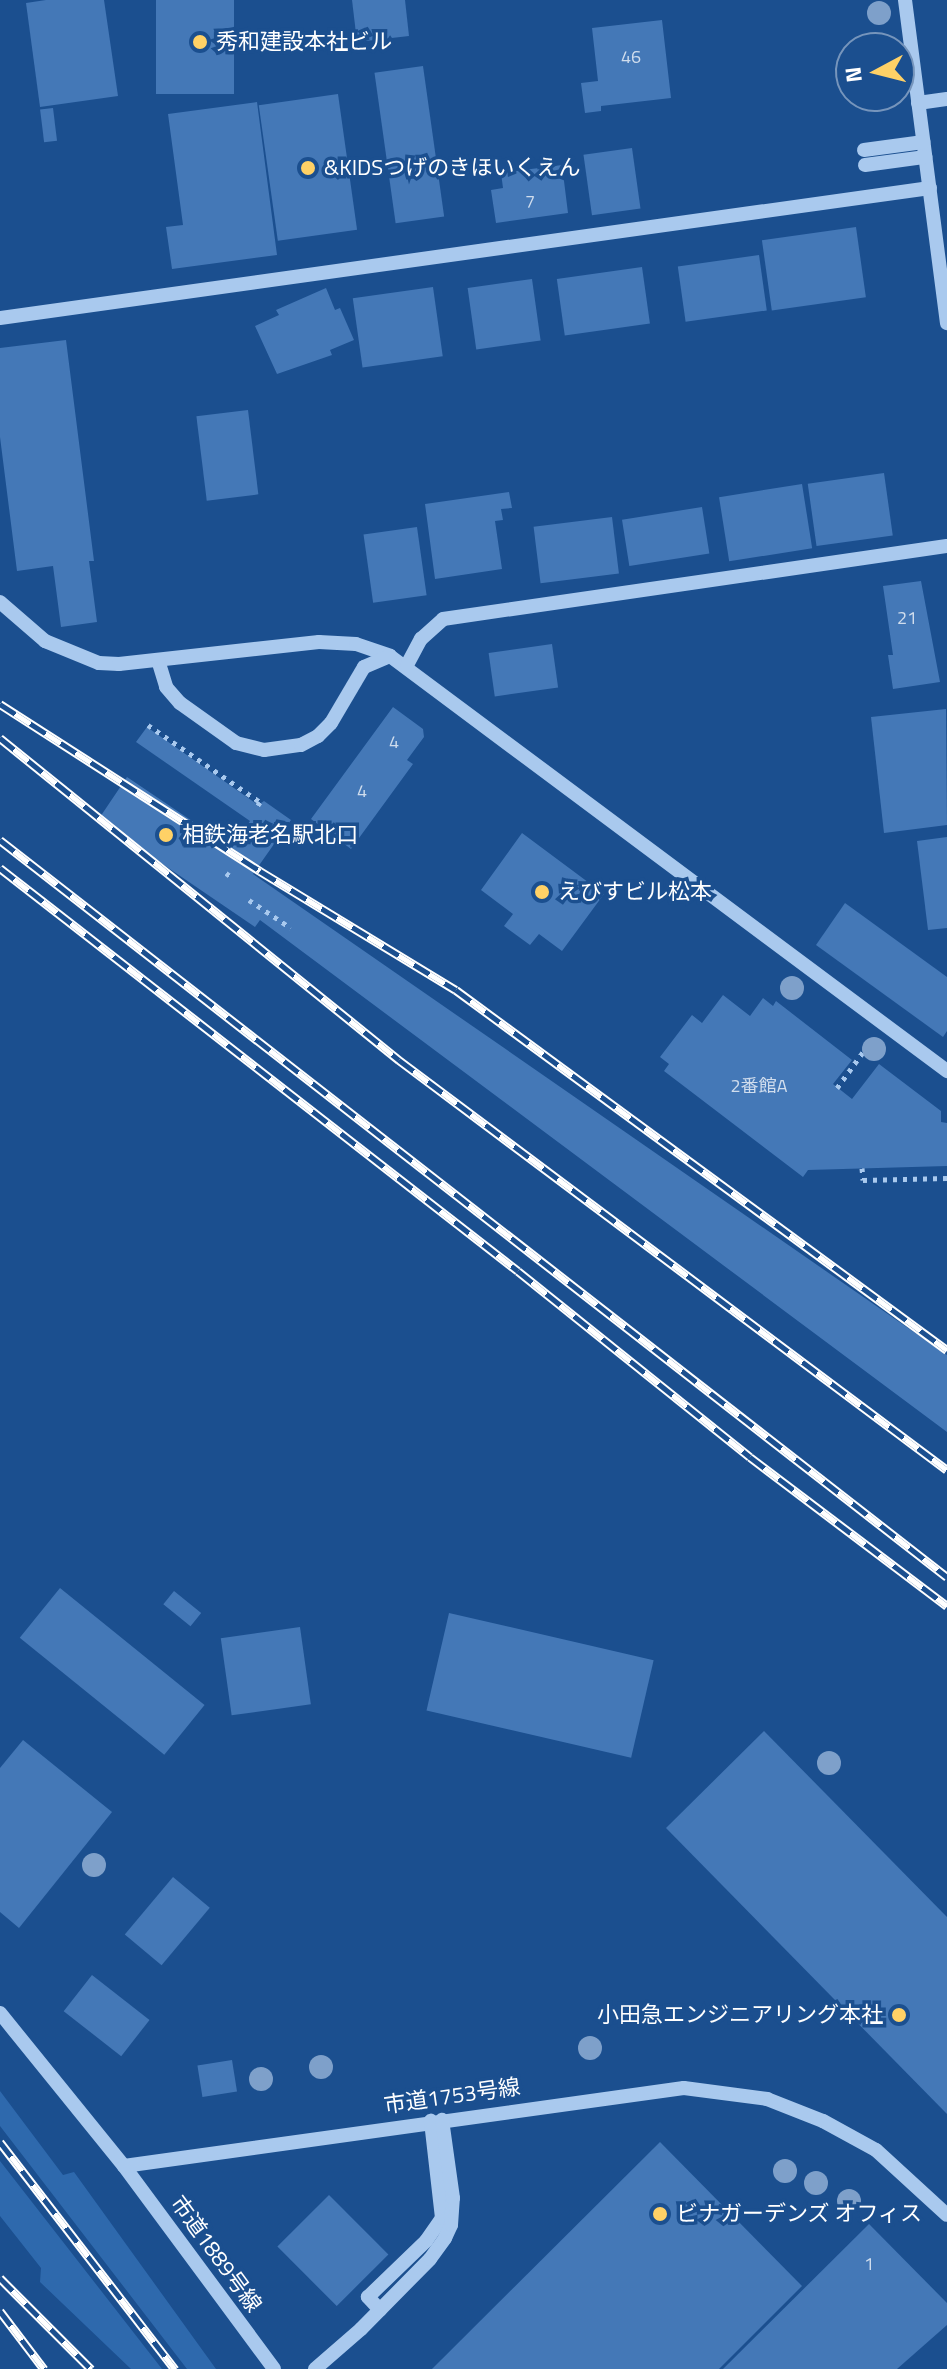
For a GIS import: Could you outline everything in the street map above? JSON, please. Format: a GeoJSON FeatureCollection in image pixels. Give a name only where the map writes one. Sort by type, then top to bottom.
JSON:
{"type":"FeatureCollection","features":[{"type":"Feature","properties":{"kind":"street"},"geometry":{"type":"LineString","coordinates":[[905,0],[947,323]]}},
{"type":"Feature","properties":{"kind":"street"},"geometry":{"type":"LineString","coordinates":[[918,103],[947,99]]}},
{"type":"Feature","properties":{"kind":"street"},"geometry":{"type":"LineString","coordinates":[[864,158],[924,149]]}},
{"type":"Feature","properties":{"kind":"street"},"geometry":{"type":"LineString","coordinates":[[0,318],[930,188]]}},
{"type":"Feature","properties":{"kind":"street"},"geometry":{"type":"LineString","coordinates":[[407,665],[421,639],[443,619],[947,546]]}},
{"type":"Feature","properties":{"kind":"street"},"geometry":{"type":"LineString","coordinates":[[0,602],[45,641],[99,663],[158,660],[319,642],[356,644],[390,656],[407,665],[545,774],[947,1071]]}},
{"type":"Feature","properties":{"kind":"street"},"geometry":{"type":"LineString","coordinates":[[158,660],[166,687],[180,703],[236,743],[264,750],[301,745],[318,736],[331,723],[364,667],[390,656]]}},
{"type":"Feature","properties":{"kind":"street"},"geometry":{"type":"LineString","coordinates":[[0,2013],[124,2166]]}},
{"type":"Feature","properties":{"kind":"street","name":"市道1753号線"},"geometry":{"type":"LineString","coordinates":[[124,2166],[684,2088],[747,2094],[796,2109],[876,2150],[947,2215]]}},
{"type":"Feature","properties":{"kind":"street"},"geometry":{"type":"LineString","coordinates":[[315,2369],[380,2310],[368,2297],[426,2241],[442,2218],[436,2121]]}},
{"type":"Feature","properties":{"kind":"street","name":"市道1889号線"},"geometry":{"type":"LineString","coordinates":[[124,2166],[274,2369]]}},
{"type":"Feature","properties":{"kind":"path"},"geometry":{"type":"LineString","coordinates":[[148,725],[259,804]]}},
{"type":"Feature","properties":{"kind":"path"},"geometry":{"type":"LineString","coordinates":[[226,873],[233,878]]}},
{"type":"Feature","properties":{"kind":"path"},"geometry":{"type":"LineString","coordinates":[[249,900],[291,928]]}},
{"type":"Feature","properties":{"kind":"path"},"geometry":{"type":"LineString","coordinates":[[837,1088],[866,1048]]}},
{"type":"Feature","properties":{"kind":"path"},"geometry":{"type":"LineString","coordinates":[[862,1168],[863,1180],[947,1178]]}},
{"type":"Feature","properties":{"kind":"shaded area"},"geometry":{"type":"Polygon","coordinates":[[[0,2091],[63,2175],[74,2172],[216,2369],[187,2369],[0,2126],[0,2091]]]}},
{"type":"Feature","properties":{"kind":"shaded area"},"geometry":{"type":"Polygon","coordinates":[[[0,2161],[162,2369],[131,2369],[40,2282],[41,2268],[0,2216],[0,2161]]]}},
{"type":"Feature","properties":{"kind":"building"},"geometry":{"type":"Polygon","coordinates":[[[104,0],[118,96],[40,107],[26,3],[104,0]]]}},
{"type":"Feature","properties":{"kind":"building","name":"秀和建設本社ビル"},"geometry":{"type":"Polygon","coordinates":[[[156,0],[234,0],[234,94],[156,94],[156,0]]]}},
{"type":"Feature","properties":{"kind":"building"},"geometry":{"type":"Polygon","coordinates":[[[352,0],[405,0],[409,36],[357,42],[352,0]]]}},
{"type":"Feature","properties":{"kind":"building"},"geometry":{"type":"Polygon","coordinates":[[[662,20],[671,98],[601,106],[601,111],[585,113],[581,83],[598,81],[592,28],[662,20]]]}},
{"type":"Feature","properties":{"kind":"building"},"geometry":{"type":"Polygon","coordinates":[[[423,66],[444,217],[396,223],[374,73],[423,66]]]}},
{"type":"Feature","properties":{"kind":"building","name":"&KIDSつげのきほいくえん"},"geometry":{"type":"Polygon","coordinates":[[[338,94],[357,230],[278,241],[259,105],[338,94]]]}},
{"type":"Feature","properties":{"kind":"building"},"geometry":{"type":"Polygon","coordinates":[[[257,102],[277,255],[172,269],[166,227],[183,225],[168,114],[257,102]]]}},
{"type":"Feature","properties":{"kind":"building"},"geometry":{"type":"Polygon","coordinates":[[[53,108],[57,141],[44,142],[40,110],[53,108]]]}},
{"type":"Feature","properties":{"kind":"building"},"geometry":{"type":"Polygon","coordinates":[[[632,148],[640,208],[592,215],[583,155],[632,148]]]}},
{"type":"Feature","properties":{"kind":"building"},"geometry":{"type":"Polygon","coordinates":[[[562,165],[568,213],[496,223],[491,190],[503,188],[501,173],[562,165]]]}},
{"type":"Feature","properties":{"kind":"building"},"geometry":{"type":"Polygon","coordinates":[[[856,227],[866,297],[772,311],[762,240],[856,227]]]}},
{"type":"Feature","properties":{"kind":"building"},"geometry":{"type":"Polygon","coordinates":[[[759,255],[767,310],[686,322],[678,266],[759,255]]]}},
{"type":"Feature","properties":{"kind":"building"},"geometry":{"type":"Polygon","coordinates":[[[642,267],[650,323],[565,335],[557,279],[642,267]]]}},
{"type":"Feature","properties":{"kind":"building"},"geometry":{"type":"Polygon","coordinates":[[[532,279],[541,340],[476,349],[468,288],[532,279]]]}},
{"type":"Feature","properties":{"kind":"building"},"geometry":{"type":"Polygon","coordinates":[[[433,287],[443,356],[363,368],[353,298],[433,287]]]}},
{"type":"Feature","properties":{"kind":"building"},"geometry":{"type":"Polygon","coordinates":[[[326,288],[335,310],[340,308],[354,340],[330,350],[332,355],[277,374],[255,326],[279,315],[276,310],[326,288]]]}},
{"type":"Feature","properties":{"kind":"building"},"geometry":{"type":"Polygon","coordinates":[[[66,340],[94,561],[89,561],[97,622],[61,627],[53,566],[17,571],[0,437],[0,348],[66,340]]]}},
{"type":"Feature","properties":{"kind":"building"},"geometry":{"type":"Polygon","coordinates":[[[248,410],[258,494],[207,501],[196,416],[248,410]]]}},
{"type":"Feature","properties":{"kind":"building"},"geometry":{"type":"Polygon","coordinates":[[[884,473],[893,535],[817,546],[808,484],[884,473]]]}},
{"type":"Feature","properties":{"kind":"building"},"geometry":{"type":"Polygon","coordinates":[[[802,484],[812,548],[729,561],[719,497],[802,484]]]}},
{"type":"Feature","properties":{"kind":"building"},"geometry":{"type":"Polygon","coordinates":[[[509,492],[512,508],[501,509],[503,520],[495,521],[502,569],[435,579],[425,504],[509,492]]]}},
{"type":"Feature","properties":{"kind":"building"},"geometry":{"type":"Polygon","coordinates":[[[702,507],[709,553],[629,566],[622,520],[702,507]]]}},
{"type":"Feature","properties":{"kind":"building"},"geometry":{"type":"Polygon","coordinates":[[[612,517],[619,574],[541,583],[534,527],[612,517]]]}},
{"type":"Feature","properties":{"kind":"building"},"geometry":{"type":"Polygon","coordinates":[[[417,527],[427,595],[373,603],[364,535],[417,527]]]}},
{"type":"Feature","properties":{"kind":"building"},"geometry":{"type":"Polygon","coordinates":[[[921,581],[940,682],[893,689],[888,655],[893,655],[883,586],[921,581]]]}},
{"type":"Feature","properties":{"kind":"building"},"geometry":{"type":"Polygon","coordinates":[[[552,644],[558,688],[495,696],[489,653],[552,644]]]}},
{"type":"Feature","properties":{"kind":"building"},"geometry":{"type":"Polygon","coordinates":[[[393,707],[423,729],[424,737],[407,760],[413,764],[351,849],[311,819],[393,707]]]}},
{"type":"Feature","properties":{"kind":"building"},"geometry":{"type":"Polygon","coordinates":[[[946,709],[947,825],[884,833],[871,717],[946,709]]]}},
{"type":"Feature","properties":{"kind":"building"},"geometry":{"type":"Polygon","coordinates":[[[147,727],[258,805],[264,801],[291,820],[253,874],[947,1355],[947,1432],[260,920],[255,927],[98,820],[127,777],[232,848],[250,821],[136,742],[147,727]]]}},
{"type":"Feature","properties":{"kind":"building","name":"えびすビル松本"},"geometry":{"type":"Polygon","coordinates":[[[522,833],[604,894],[562,951],[539,934],[530,945],[504,926],[513,914],[481,890],[522,833]]]}},
{"type":"Feature","properties":{"kind":"building"},"geometry":{"type":"Polygon","coordinates":[[[947,837],[947,928],[928,930],[917,841],[947,837]]]}},
{"type":"Feature","properties":{"kind":"building"},"geometry":{"type":"Polygon","coordinates":[[[845,903],[947,977],[947,1031],[943,1037],[816,945],[845,903]]]}},
{"type":"Feature","properties":{"kind":"building"},"geometry":{"type":"Polygon","coordinates":[[[723,995],[750,1016],[763,998],[773,1006],[776,1001],[852,1060],[833,1084],[852,1099],[879,1064],[941,1111],[941,1122],[947,1123],[947,1166],[808,1170],[803,1177],[664,1071],[669,1064],[660,1057],[692,1015],[702,1023],[723,995]]]}},
{"type":"Feature","properties":{"kind":"building"},"geometry":{"type":"Polygon","coordinates":[[[60,1588],[205,1705],[164,1755],[20,1638],[60,1588]]]}},
{"type":"Feature","properties":{"kind":"building"},"geometry":{"type":"Polygon","coordinates":[[[174,1591],[201,1613],[191,1626],[163,1604],[174,1591]]]}},
{"type":"Feature","properties":{"kind":"building"},"geometry":{"type":"Polygon","coordinates":[[[449,1613],[654,1660],[631,1758],[427,1710],[449,1613]]]}},
{"type":"Feature","properties":{"kind":"building"},"geometry":{"type":"Polygon","coordinates":[[[300,1627],[311,1704],[232,1715],[221,1638],[300,1627]]]}},
{"type":"Feature","properties":{"kind":"building","name":"小田急エンジニアリング本社"},"geometry":{"type":"Polygon","coordinates":[[[764,1731],[947,1917],[947,2114],[666,1828],[764,1731]]]}},
{"type":"Feature","properties":{"kind":"building"},"geometry":{"type":"Polygon","coordinates":[[[23,1740],[112,1812],[19,1928],[0,1912],[0,1768],[23,1740]]]}},
{"type":"Feature","properties":{"kind":"building"},"geometry":{"type":"Polygon","coordinates":[[[173,1877],[210,1908],[162,1965],[125,1934],[173,1877]]]}},
{"type":"Feature","properties":{"kind":"building"},"geometry":{"type":"Polygon","coordinates":[[[92,1975],[150,2020],[121,2056],[64,2011],[92,1975]]]}},
{"type":"Feature","properties":{"kind":"building"},"geometry":{"type":"Polygon","coordinates":[[[232,2060],[237,2092],[202,2097],[197,2065],[232,2060]]]}},
{"type":"Feature","properties":{"kind":"building","name":"ビナガーデンズ オフィス"},"geometry":{"type":"Polygon","coordinates":[[[660,2142],[802,2286],[719,2369],[432,2369],[660,2142]]]}},
{"type":"Feature","properties":{"kind":"building"},"geometry":{"type":"Polygon","coordinates":[[[329,2195],[388,2254],[337,2306],[277,2247],[329,2195]]]}},
{"type":"Feature","properties":{"kind":"building"},"geometry":{"type":"Polygon","coordinates":[[[869,2224],[947,2303],[947,2325],[897,2369],[723,2369],[869,2224]]]}},
{"type":"Feature","properties":{"kind":"railway"},"geometry":{"type":"LineString","coordinates":[[0,704],[260,871],[456,990],[947,1350]]}},
{"type":"Feature","properties":{"kind":"railway"},"geometry":{"type":"LineString","coordinates":[[0,738],[399,1060],[947,1470]]}},
{"type":"Feature","properties":{"kind":"railway"},"geometry":{"type":"LineString","coordinates":[[0,840],[947,1577]]}},
{"type":"Feature","properties":{"kind":"railway"},"geometry":{"type":"LineString","coordinates":[[0,868],[518,1271],[750,1457],[947,1606]]}},
{"type":"Feature","properties":{"kind":"railway"},"geometry":{"type":"LineString","coordinates":[[0,2142],[175,2369]]}},
{"type":"Feature","properties":{"kind":"railway"},"geometry":{"type":"LineString","coordinates":[[0,2278],[91,2369]]}},
{"type":"Feature","properties":{"kind":"railway"},"geometry":{"type":"LineString","coordinates":[[0,2311],[44,2369]]}},
{"type":"Feature","properties":{"kind":"place","name":"秀和建設本社ビル"},"geometry":{"type":"Point","coordinates":[200,42]}},
{"type":"Feature","properties":{"kind":"place","name":"&KIDSつげのきほいくえん"},"geometry":{"type":"Point","coordinates":[308,168]}},
{"type":"Feature","properties":{"kind":"place","name":"相鉄海老名駅北口"},"geometry":{"type":"Point","coordinates":[166,835]}},
{"type":"Feature","properties":{"kind":"place","name":"えびすビル松本"},"geometry":{"type":"Point","coordinates":[542,892]}},
{"type":"Feature","properties":{"kind":"place","name":"小田急エンジニアリング本社"},"geometry":{"type":"Point","coordinates":[899,2015]}},
{"type":"Feature","properties":{"kind":"place","name":"ビナガーデンズ オフィス"},"geometry":{"type":"Point","coordinates":[660,2214]}}]}
